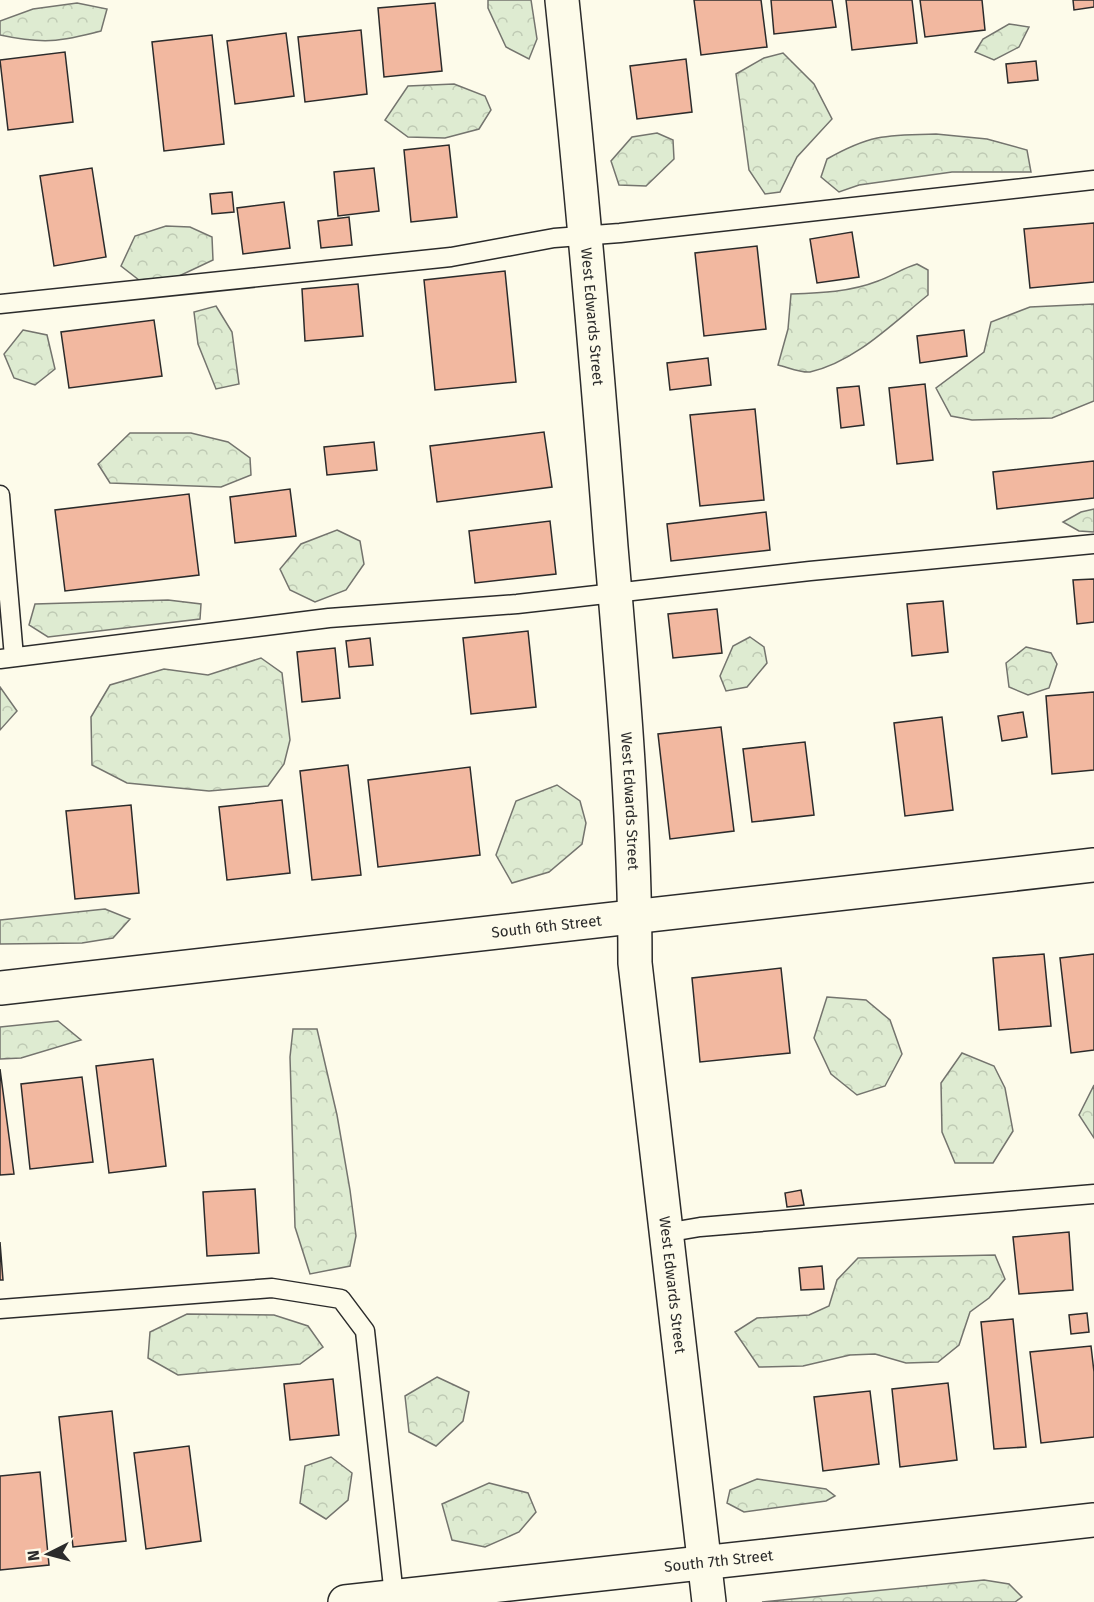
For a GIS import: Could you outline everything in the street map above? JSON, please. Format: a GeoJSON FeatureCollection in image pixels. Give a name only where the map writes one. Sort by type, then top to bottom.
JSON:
{"type":"FeatureCollection","features":[{"type":"Feature","properties":{"kind":"street","name":"West Edwards Street"},"geometry":{"type":"LineString","coordinates":[[562,0],[586,235],[615,592],[635,874],[635,963],[709,1602]]}},
{"type":"Feature","properties":{"kind":"street","name":"South 6th Street"},"geometry":{"type":"LineString","coordinates":[[0,988],[1094,865]]}},
{"type":"Feature","properties":{"kind":"street","name":"South 7th Street"},"geometry":{"type":"LineString","coordinates":[[345,1602],[1094,1520]]}},
{"type":"Feature","properties":{"kind":"lane"},"geometry":{"type":"LineString","coordinates":[[0,304],[452,257],[554,238],[1094,180]]}},
{"type":"Feature","properties":{"kind":"lane"},"geometry":{"type":"LineString","coordinates":[[0,495],[7,658],[329,618],[517,604],[1094,544]]}},
{"type":"Feature","properties":{"kind":"lane"},"geometry":{"type":"LineString","coordinates":[[665,1233],[700,1227],[1094,1194]]}},
{"type":"Feature","properties":{"kind":"lane"},"geometry":{"type":"LineString","coordinates":[[0,1309],[272,1288],[341,1299],[365,1331],[394,1596]]}},
{"type":"Feature","properties":{"kind":"green space"},"geometry":{"type":"Polygon","coordinates":[[[488,0],[531,0],[537,39],[529,59],[506,47],[488,8],[488,0]]]}},
{"type":"Feature","properties":{"kind":"green space"},"geometry":{"type":"Polygon","coordinates":[[[77,3],[107,9],[101,31],[51,41],[0,35],[0,21],[33,9],[77,3]]]}},
{"type":"Feature","properties":{"kind":"green space"},"geometry":{"type":"Polygon","coordinates":[[[1009,24],[1029,27],[1019,47],[994,60],[975,52],[983,39],[1009,24]]]}},
{"type":"Feature","properties":{"kind":"green space"},"geometry":{"type":"Polygon","coordinates":[[[783,53],[814,84],[832,119],[797,157],[780,192],[765,194],[749,170],[736,74],[764,58],[783,53]]]}},
{"type":"Feature","properties":{"kind":"green space"},"geometry":{"type":"Polygon","coordinates":[[[454,84],[485,96],[491,110],[479,129],[445,138],[408,137],[385,120],[408,86],[454,84]]]}},
{"type":"Feature","properties":{"kind":"green space"},"geometry":{"type":"Polygon","coordinates":[[[657,133],[673,140],[674,159],[646,186],[619,185],[611,161],[632,137],[657,133]]]}},
{"type":"Feature","properties":{"kind":"green space"},"geometry":{"type":"Polygon","coordinates":[[[936,134],[987,139],[1027,150],[1031,172],[952,172],[859,185],[839,192],[821,177],[827,159],[868,140],[892,136],[936,134]]]}},
{"type":"Feature","properties":{"kind":"green space"},"geometry":{"type":"Polygon","coordinates":[[[166,226],[190,227],[212,237],[213,260],[177,277],[139,280],[121,266],[135,236],[166,226]]]}},
{"type":"Feature","properties":{"kind":"green space"},"geometry":{"type":"Polygon","coordinates":[[[917,264],[928,270],[928,295],[858,351],[827,367],[810,372],[778,365],[788,329],[791,294],[857,288],[917,264]]]}},
{"type":"Feature","properties":{"kind":"green space"},"geometry":{"type":"Polygon","coordinates":[[[1094,304],[1094,401],[1052,418],[972,420],[951,416],[936,388],[984,352],[991,322],[1030,307],[1094,304]]]}},
{"type":"Feature","properties":{"kind":"green space"},"geometry":{"type":"Polygon","coordinates":[[[216,306],[232,332],[239,384],[216,389],[198,344],[194,312],[216,306]]]}},
{"type":"Feature","properties":{"kind":"green space"},"geometry":{"type":"Polygon","coordinates":[[[23,330],[47,335],[55,369],[35,385],[14,378],[4,354],[23,330]]]}},
{"type":"Feature","properties":{"kind":"green space"},"geometry":{"type":"Polygon","coordinates":[[[130,433],[191,433],[228,442],[250,458],[251,475],[221,487],[110,483],[98,464],[130,433]]]}},
{"type":"Feature","properties":{"kind":"green space"},"geometry":{"type":"Polygon","coordinates":[[[1094,509],[1094,532],[1079,531],[1063,522],[1081,512],[1094,509]]]}},
{"type":"Feature","properties":{"kind":"green space"},"geometry":{"type":"Polygon","coordinates":[[[337,530],[360,541],[364,564],[346,590],[315,602],[290,590],[280,569],[301,544],[337,530]]]}},
{"type":"Feature","properties":{"kind":"green space"},"geometry":{"type":"Polygon","coordinates":[[[168,600],[201,604],[200,619],[48,637],[29,625],[35,604],[168,600]]]}},
{"type":"Feature","properties":{"kind":"green space"},"geometry":{"type":"Polygon","coordinates":[[[750,637],[764,647],[767,663],[747,687],[726,691],[720,676],[733,646],[750,637]]]}},
{"type":"Feature","properties":{"kind":"green space"},"geometry":{"type":"Polygon","coordinates":[[[1026,647],[1051,653],[1057,664],[1049,688],[1028,695],[1009,687],[1006,663],[1026,647]]]}},
{"type":"Feature","properties":{"kind":"green space"},"geometry":{"type":"Polygon","coordinates":[[[261,658],[282,673],[290,740],[284,764],[268,786],[209,791],[127,783],[92,765],[91,717],[110,685],[164,669],[208,675],[261,658]]]}},
{"type":"Feature","properties":{"kind":"green space"},"geometry":{"type":"Polygon","coordinates":[[[0,687],[17,711],[0,730],[0,687]]]}},
{"type":"Feature","properties":{"kind":"green space"},"geometry":{"type":"Polygon","coordinates":[[[557,785],[580,801],[586,823],[582,844],[549,872],[512,883],[496,855],[516,801],[557,785]]]}},
{"type":"Feature","properties":{"kind":"green space"},"geometry":{"type":"Polygon","coordinates":[[[105,909],[130,919],[113,938],[82,943],[0,944],[0,920],[105,909]]]}},
{"type":"Feature","properties":{"kind":"green space"},"geometry":{"type":"Polygon","coordinates":[[[827,997],[866,1000],[890,1020],[902,1054],[885,1086],[857,1095],[831,1074],[814,1038],[827,997]]]}},
{"type":"Feature","properties":{"kind":"green space"},"geometry":{"type":"Polygon","coordinates":[[[58,1021],[81,1040],[21,1058],[0,1059],[0,1027],[58,1021]]]}},
{"type":"Feature","properties":{"kind":"green space"},"geometry":{"type":"Polygon","coordinates":[[[293,1029],[317,1029],[337,1115],[356,1236],[350,1266],[310,1274],[295,1227],[290,1057],[293,1029]]]}},
{"type":"Feature","properties":{"kind":"green space"},"geometry":{"type":"Polygon","coordinates":[[[962,1053],[994,1066],[1005,1088],[1013,1131],[993,1163],[955,1163],[942,1132],[941,1083],[962,1053]]]}},
{"type":"Feature","properties":{"kind":"green space"},"geometry":{"type":"Polygon","coordinates":[[[1094,1085],[1094,1138],[1079,1115],[1094,1085]]]}},
{"type":"Feature","properties":{"kind":"green space"},"geometry":{"type":"Polygon","coordinates":[[[995,1255],[1005,1279],[989,1298],[970,1312],[959,1345],[938,1362],[906,1363],[875,1354],[850,1355],[803,1366],[759,1367],[735,1332],[757,1318],[809,1315],[829,1306],[837,1280],[858,1258],[995,1255]]]}},
{"type":"Feature","properties":{"kind":"green space"},"geometry":{"type":"Polygon","coordinates":[[[187,1314],[274,1315],[308,1326],[323,1347],[300,1364],[178,1375],[148,1358],[150,1332],[187,1314]]]}},
{"type":"Feature","properties":{"kind":"green space"},"geometry":{"type":"Polygon","coordinates":[[[437,1377],[469,1392],[463,1421],[436,1446],[409,1432],[405,1396],[437,1377]]]}},
{"type":"Feature","properties":{"kind":"green space"},"geometry":{"type":"Polygon","coordinates":[[[331,1457],[352,1473],[348,1500],[326,1519],[300,1503],[305,1466],[331,1457]]]}},
{"type":"Feature","properties":{"kind":"green space"},"geometry":{"type":"Polygon","coordinates":[[[757,1479],[826,1489],[835,1496],[826,1501],[744,1512],[727,1503],[730,1490],[757,1479]]]}},
{"type":"Feature","properties":{"kind":"green space"},"geometry":{"type":"Polygon","coordinates":[[[489,1483],[528,1493],[536,1512],[519,1532],[485,1547],[452,1540],[442,1504],[489,1483]]]}},
{"type":"Feature","properties":{"kind":"green space"},"geometry":{"type":"Polygon","coordinates":[[[984,1580],[1009,1584],[1022,1597],[1015,1602],[762,1602],[984,1580]]]}},
{"type":"Feature","properties":{"kind":"building"},"geometry":{"type":"Polygon","coordinates":[[[694,0],[761,0],[767,47],[701,55],[694,0]]]}},
{"type":"Feature","properties":{"kind":"building"},"geometry":{"type":"Polygon","coordinates":[[[771,0],[832,0],[836,27],[774,34],[771,0]]]}},
{"type":"Feature","properties":{"kind":"building"},"geometry":{"type":"Polygon","coordinates":[[[846,0],[912,0],[917,43],[852,50],[846,0]]]}},
{"type":"Feature","properties":{"kind":"building"},"geometry":{"type":"Polygon","coordinates":[[[920,0],[982,0],[985,30],[925,37],[920,0]]]}},
{"type":"Feature","properties":{"kind":"building"},"geometry":{"type":"Polygon","coordinates":[[[1073,0],[1094,0],[1094,7],[1074,10],[1073,0]]]}},
{"type":"Feature","properties":{"kind":"building"},"geometry":{"type":"Polygon","coordinates":[[[435,3],[442,71],[384,77],[378,8],[435,3]]]}},
{"type":"Feature","properties":{"kind":"building"},"geometry":{"type":"Polygon","coordinates":[[[361,30],[367,94],[305,102],[298,37],[361,30]]]}},
{"type":"Feature","properties":{"kind":"building"},"geometry":{"type":"Polygon","coordinates":[[[286,33],[294,96],[235,104],[227,41],[286,33]]]}},
{"type":"Feature","properties":{"kind":"building"},"geometry":{"type":"Polygon","coordinates":[[[212,35],[224,144],[164,151],[152,42],[212,35]]]}},
{"type":"Feature","properties":{"kind":"building"},"geometry":{"type":"Polygon","coordinates":[[[65,52],[73,122],[8,130],[0,60],[65,52]]]}},
{"type":"Feature","properties":{"kind":"building"},"geometry":{"type":"Polygon","coordinates":[[[686,59],[692,112],[637,119],[630,66],[686,59]]]}},
{"type":"Feature","properties":{"kind":"building"},"geometry":{"type":"Polygon","coordinates":[[[1036,61],[1038,80],[1008,83],[1006,64],[1036,61]]]}},
{"type":"Feature","properties":{"kind":"building"},"geometry":{"type":"Polygon","coordinates":[[[449,145],[457,217],[411,222],[404,150],[449,145]]]}},
{"type":"Feature","properties":{"kind":"building"},"geometry":{"type":"Polygon","coordinates":[[[92,168],[106,257],[54,266],[40,176],[92,168]]]}},
{"type":"Feature","properties":{"kind":"building"},"geometry":{"type":"Polygon","coordinates":[[[374,168],[379,211],[338,216],[334,172],[374,168]]]}},
{"type":"Feature","properties":{"kind":"building"},"geometry":{"type":"Polygon","coordinates":[[[232,192],[234,212],[212,214],[210,194],[232,192]]]}},
{"type":"Feature","properties":{"kind":"building"},"geometry":{"type":"Polygon","coordinates":[[[284,202],[290,248],[243,254],[237,208],[284,202]]]}},
{"type":"Feature","properties":{"kind":"building"},"geometry":{"type":"Polygon","coordinates":[[[349,217],[352,245],[321,248],[318,221],[349,217]]]}},
{"type":"Feature","properties":{"kind":"building"},"geometry":{"type":"Polygon","coordinates":[[[1094,223],[1094,282],[1030,288],[1024,229],[1094,223]]]}},
{"type":"Feature","properties":{"kind":"building"},"geometry":{"type":"Polygon","coordinates":[[[852,232],[859,277],[817,283],[810,239],[852,232]]]}},
{"type":"Feature","properties":{"kind":"building"},"geometry":{"type":"Polygon","coordinates":[[[757,246],[766,329],[704,336],[695,253],[757,246]]]}},
{"type":"Feature","properties":{"kind":"building"},"geometry":{"type":"Polygon","coordinates":[[[505,271],[516,382],[435,390],[424,280],[505,271]]]}},
{"type":"Feature","properties":{"kind":"building"},"geometry":{"type":"Polygon","coordinates":[[[358,284],[363,336],[305,341],[302,289],[358,284]]]}},
{"type":"Feature","properties":{"kind":"building"},"geometry":{"type":"Polygon","coordinates":[[[154,320],[162,376],[69,388],[61,332],[154,320]]]}},
{"type":"Feature","properties":{"kind":"building"},"geometry":{"type":"Polygon","coordinates":[[[964,330],[967,356],[920,363],[917,336],[964,330]]]}},
{"type":"Feature","properties":{"kind":"building"},"geometry":{"type":"Polygon","coordinates":[[[708,358],[711,385],[670,390],[667,363],[708,358]]]}},
{"type":"Feature","properties":{"kind":"building"},"geometry":{"type":"Polygon","coordinates":[[[925,384],[933,460],[897,464],[889,388],[925,384]]]}},
{"type":"Feature","properties":{"kind":"building"},"geometry":{"type":"Polygon","coordinates":[[[859,386],[864,425],[841,428],[837,388],[859,386]]]}},
{"type":"Feature","properties":{"kind":"building"},"geometry":{"type":"Polygon","coordinates":[[[755,409],[764,500],[700,506],[690,415],[755,409]]]}},
{"type":"Feature","properties":{"kind":"building"},"geometry":{"type":"Polygon","coordinates":[[[544,432],[552,487],[437,502],[430,446],[544,432]]]}},
{"type":"Feature","properties":{"kind":"building"},"geometry":{"type":"Polygon","coordinates":[[[374,442],[377,470],[327,475],[324,447],[374,442]]]}},
{"type":"Feature","properties":{"kind":"building"},"geometry":{"type":"Polygon","coordinates":[[[1094,461],[1094,498],[997,509],[993,472],[1094,461]]]}},
{"type":"Feature","properties":{"kind":"building"},"geometry":{"type":"Polygon","coordinates":[[[290,489],[296,536],[235,543],[230,497],[290,489]]]}},
{"type":"Feature","properties":{"kind":"building"},"geometry":{"type":"Polygon","coordinates":[[[189,494],[199,575],[65,591],[55,510],[189,494]]]}},
{"type":"Feature","properties":{"kind":"building"},"geometry":{"type":"Polygon","coordinates":[[[766,512],[770,550],[671,561],[667,524],[766,512]]]}},
{"type":"Feature","properties":{"kind":"building"},"geometry":{"type":"Polygon","coordinates":[[[550,521],[556,574],[475,583],[469,531],[550,521]]]}},
{"type":"Feature","properties":{"kind":"building"},"geometry":{"type":"Polygon","coordinates":[[[1094,579],[1094,622],[1077,624],[1073,580],[1094,579]]]}},
{"type":"Feature","properties":{"kind":"building"},"geometry":{"type":"Polygon","coordinates":[[[943,601],[948,652],[912,656],[907,604],[943,601]]]}},
{"type":"Feature","properties":{"kind":"building"},"geometry":{"type":"Polygon","coordinates":[[[717,609],[722,653],[673,658],[668,614],[717,609]]]}},
{"type":"Feature","properties":{"kind":"building"},"geometry":{"type":"Polygon","coordinates":[[[528,631],[536,707],[471,714],[463,638],[528,631]]]}},
{"type":"Feature","properties":{"kind":"building"},"geometry":{"type":"Polygon","coordinates":[[[370,638],[373,665],[349,667],[346,641],[370,638]]]}},
{"type":"Feature","properties":{"kind":"building"},"geometry":{"type":"Polygon","coordinates":[[[335,648],[340,698],[302,702],[297,652],[335,648]]]}},
{"type":"Feature","properties":{"kind":"building"},"geometry":{"type":"Polygon","coordinates":[[[1094,692],[1094,770],[1052,774],[1046,696],[1094,692]]]}},
{"type":"Feature","properties":{"kind":"building"},"geometry":{"type":"Polygon","coordinates":[[[1023,712],[1027,737],[1002,741],[998,716],[1023,712]]]}},
{"type":"Feature","properties":{"kind":"building"},"geometry":{"type":"Polygon","coordinates":[[[942,717],[953,810],[905,816],[894,723],[942,717]]]}},
{"type":"Feature","properties":{"kind":"building"},"geometry":{"type":"Polygon","coordinates":[[[721,727],[734,831],[670,839],[658,734],[721,727]]]}},
{"type":"Feature","properties":{"kind":"building"},"geometry":{"type":"Polygon","coordinates":[[[805,742],[814,815],[752,822],[743,749],[805,742]]]}},
{"type":"Feature","properties":{"kind":"building"},"geometry":{"type":"Polygon","coordinates":[[[348,765],[361,875],[312,880],[300,771],[348,765]]]}},
{"type":"Feature","properties":{"kind":"building"},"geometry":{"type":"Polygon","coordinates":[[[470,767],[480,855],[378,867],[368,780],[470,767]]]}},
{"type":"Feature","properties":{"kind":"building"},"geometry":{"type":"Polygon","coordinates":[[[282,800],[290,873],[227,880],[219,807],[282,800]]]}},
{"type":"Feature","properties":{"kind":"building"},"geometry":{"type":"Polygon","coordinates":[[[131,805],[139,893],[75,899],[66,811],[131,805]]]}},
{"type":"Feature","properties":{"kind":"building"},"geometry":{"type":"Polygon","coordinates":[[[1044,954],[1051,1026],[999,1030],[993,958],[1044,954]]]}},
{"type":"Feature","properties":{"kind":"building"},"geometry":{"type":"Polygon","coordinates":[[[1094,954],[1094,1050],[1071,1053],[1060,958],[1094,954]]]}},
{"type":"Feature","properties":{"kind":"building"},"geometry":{"type":"Polygon","coordinates":[[[781,968],[790,1053],[700,1062],[692,978],[781,968]]]}},
{"type":"Feature","properties":{"kind":"building"},"geometry":{"type":"Polygon","coordinates":[[[153,1059],[166,1166],[109,1173],[96,1066],[153,1059]]]}},
{"type":"Feature","properties":{"kind":"building"},"geometry":{"type":"Polygon","coordinates":[[[0,1069],[14,1174],[0,1175],[0,1069]]]}},
{"type":"Feature","properties":{"kind":"building"},"geometry":{"type":"Polygon","coordinates":[[[82,1077],[93,1162],[30,1169],[21,1084],[82,1077]]]}},
{"type":"Feature","properties":{"kind":"building"},"geometry":{"type":"Polygon","coordinates":[[[255,1189],[259,1253],[207,1256],[203,1192],[255,1189]]]}},
{"type":"Feature","properties":{"kind":"building"},"geometry":{"type":"Polygon","coordinates":[[[801,1190],[804,1205],[787,1207],[785,1193],[801,1190]]]}},
{"type":"Feature","properties":{"kind":"building"},"geometry":{"type":"Polygon","coordinates":[[[1069,1232],[1073,1290],[1019,1294],[1013,1237],[1069,1232]]]}},
{"type":"Feature","properties":{"kind":"building"},"geometry":{"type":"Polygon","coordinates":[[[0,1242],[3,1280],[0,1280],[0,1242]]]}},
{"type":"Feature","properties":{"kind":"building"},"geometry":{"type":"Polygon","coordinates":[[[822,1266],[824,1289],[801,1290],[799,1268],[822,1266]]]}},
{"type":"Feature","properties":{"kind":"building"},"geometry":{"type":"Polygon","coordinates":[[[1087,1313],[1089,1332],[1071,1334],[1069,1315],[1087,1313]]]}},
{"type":"Feature","properties":{"kind":"building"},"geometry":{"type":"Polygon","coordinates":[[[1013,1319],[1026,1447],[994,1449],[981,1322],[1013,1319]]]}},
{"type":"Feature","properties":{"kind":"building"},"geometry":{"type":"Polygon","coordinates":[[[1091,1346],[1094,1372],[1094,1437],[1041,1443],[1030,1352],[1091,1346]]]}},
{"type":"Feature","properties":{"kind":"building"},"geometry":{"type":"Polygon","coordinates":[[[333,1379],[339,1435],[290,1440],[284,1384],[333,1379]]]}},
{"type":"Feature","properties":{"kind":"building"},"geometry":{"type":"Polygon","coordinates":[[[948,1383],[957,1460],[900,1467],[892,1389],[948,1383]]]}},
{"type":"Feature","properties":{"kind":"building"},"geometry":{"type":"Polygon","coordinates":[[[870,1391],[879,1464],[823,1471],[814,1397],[870,1391]]]}},
{"type":"Feature","properties":{"kind":"building"},"geometry":{"type":"Polygon","coordinates":[[[112,1411],[126,1541],[73,1547],[59,1417],[112,1411]]]}},
{"type":"Feature","properties":{"kind":"building"},"geometry":{"type":"Polygon","coordinates":[[[189,1446],[201,1541],[146,1549],[134,1453],[189,1446]]]}},
{"type":"Feature","properties":{"kind":"building"},"geometry":{"type":"Polygon","coordinates":[[[40,1472],[49,1565],[0,1570],[0,1476],[40,1472]]]}}]}
